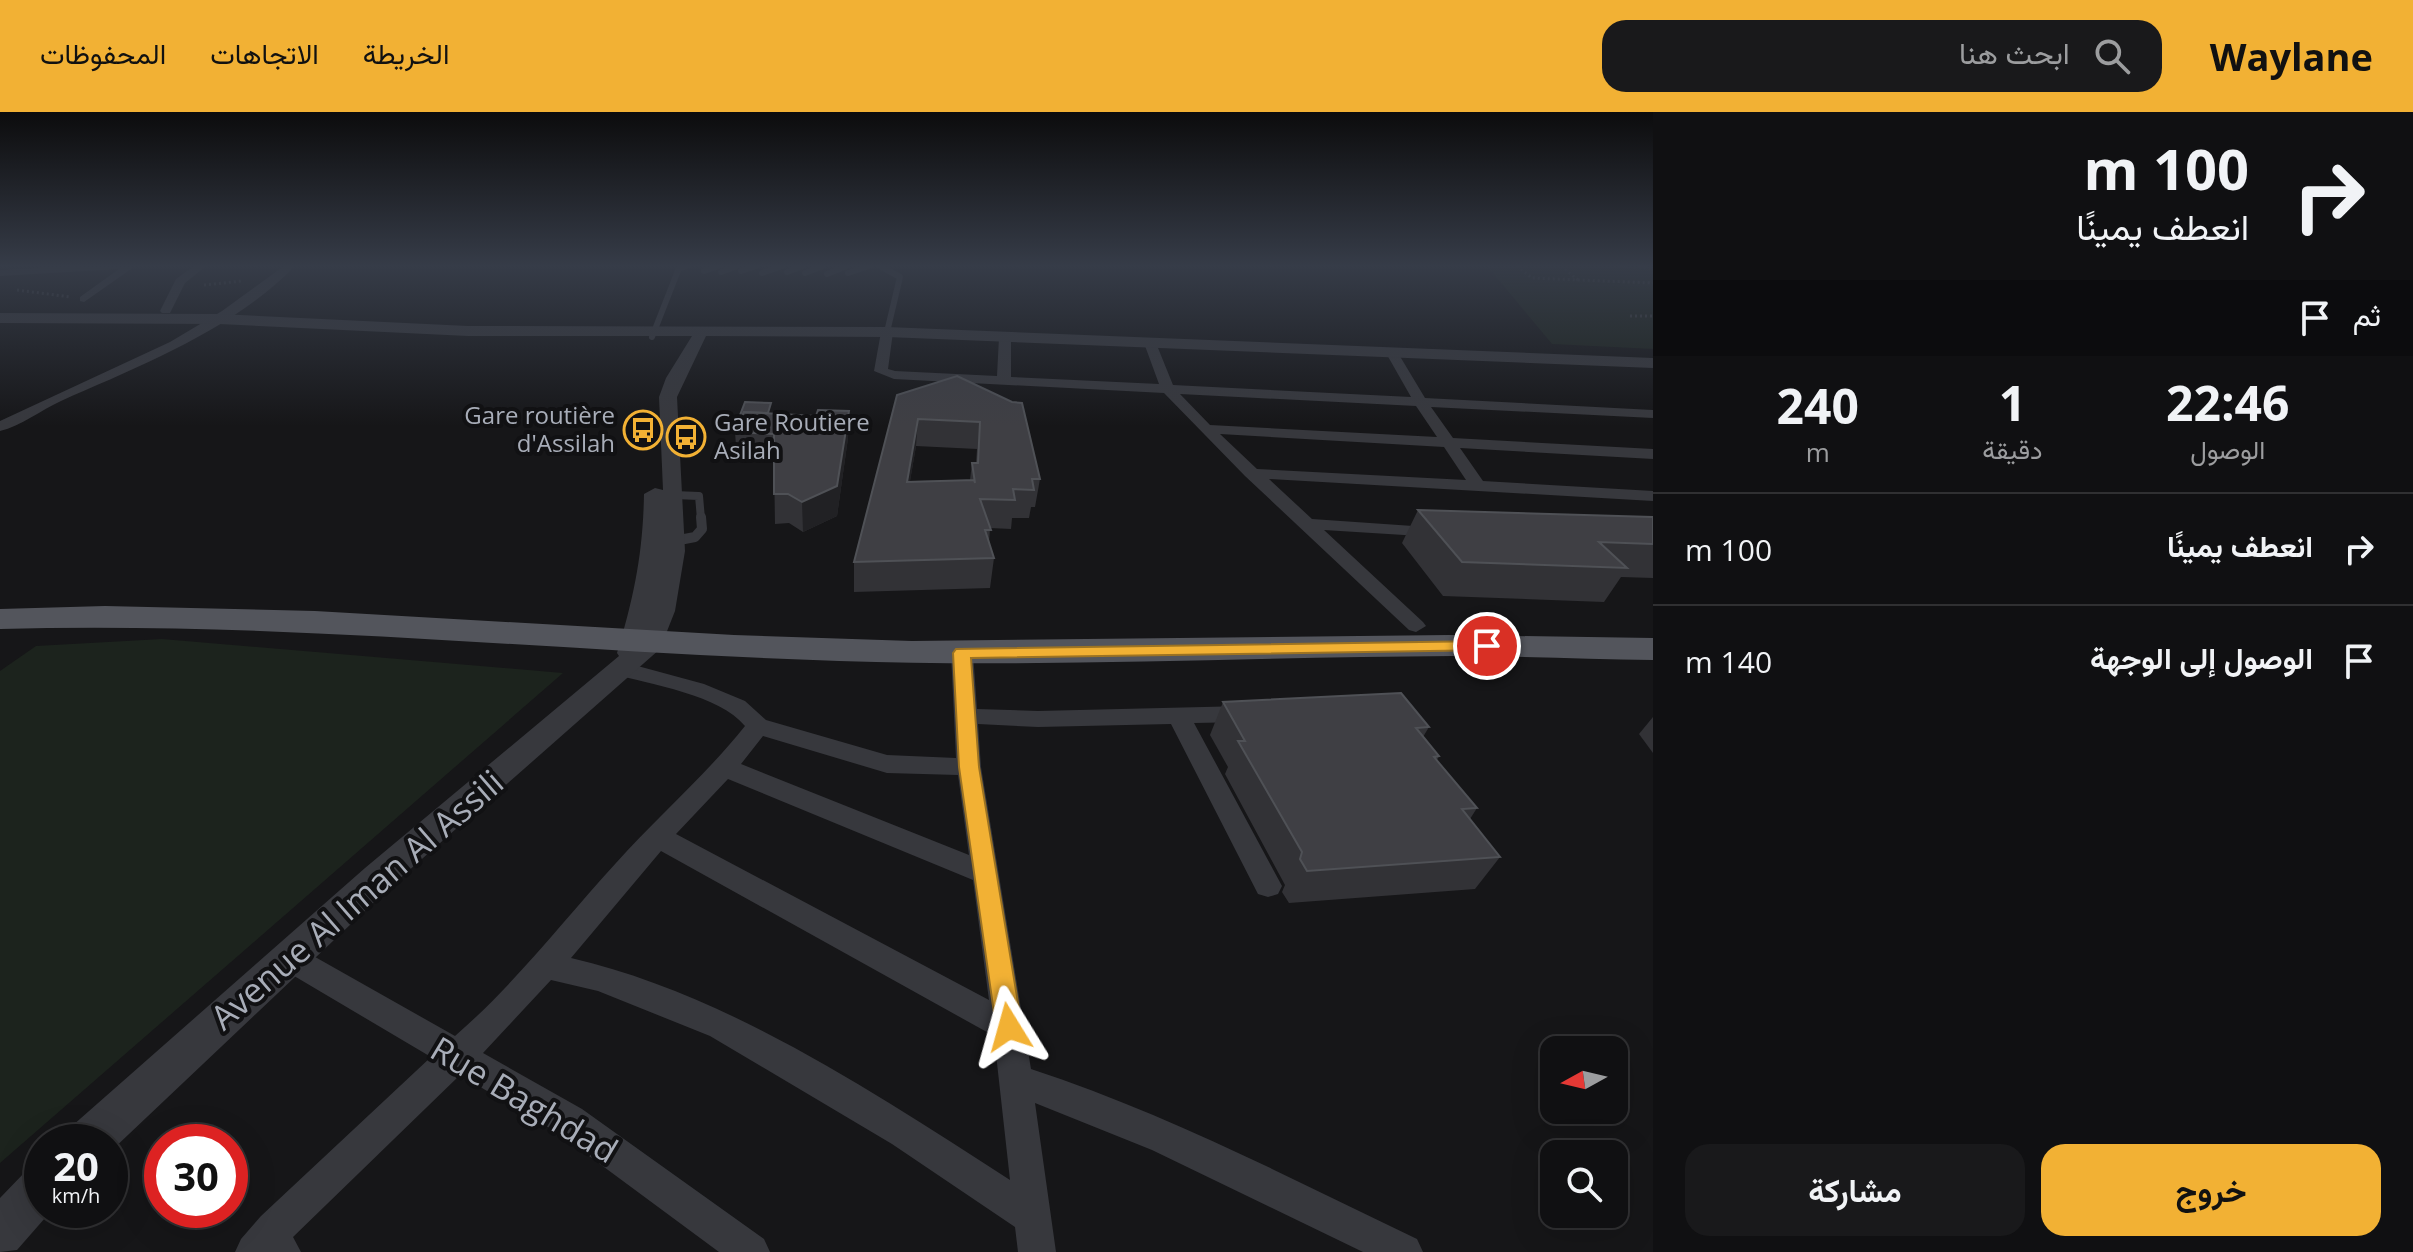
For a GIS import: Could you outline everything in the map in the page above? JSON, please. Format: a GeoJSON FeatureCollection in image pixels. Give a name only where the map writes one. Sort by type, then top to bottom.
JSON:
{"type":"FeatureCollection","features":[{"type":"Feature","properties":{"kind":"main road"},"geometry":{"type":"LineString","coordinates":[[0,599],[195,596],[639,642],[950,632],[1416,626],[1524,626],[1653,632]]}},
{"type":"Feature","properties":{"kind":"main road"},"geometry":{"type":"LineString","coordinates":[[0,619],[262,618],[639,642],[962,653],[1424,646],[1653,649]]}},
{"type":"Feature","properties":{"kind":"street"},"geometry":{"type":"LineString","coordinates":[[0,427],[60,395],[154,356],[219,319]]}},
{"type":"Feature","properties":{"kind":"street"},"geometry":{"type":"LineString","coordinates":[[223,319],[468,331],[1005,337],[1653,363]]}},
{"type":"Feature","properties":{"kind":"street"},"geometry":{"type":"LineString","coordinates":[[654,334],[692,338],[887,335]]}},
{"type":"Feature","properties":{"kind":"street"},"geometry":{"type":"LineString","coordinates":[[887,335],[881,371],[886,374],[1653,414]]}},
{"type":"Feature","properties":{"kind":"street"},"geometry":{"type":"LineString","coordinates":[[1004,380],[1005,337]]}},
{"type":"Feature","properties":{"kind":"street"},"geometry":{"type":"LineString","coordinates":[[639,642],[670,592],[674,495],[668,397],[692,338]]}},
{"type":"Feature","properties":{"kind":"street"},"geometry":{"type":"LineString","coordinates":[[692,338],[656,385],[655,529],[639,642],[657,677],[751,714],[758,726],[887,764],[969,767]]}},
{"type":"Feature","properties":{"kind":"street"},"geometry":{"type":"LineString","coordinates":[[1150,343],[1168,389],[1251,473],[1416,626]]}},
{"type":"Feature","properties":{"kind":"street"},"geometry":{"type":"LineString","coordinates":[[1392,353],[1420,401],[1478,486]]}},
{"type":"Feature","properties":{"kind":"street"},"geometry":{"type":"LineString","coordinates":[[1206,429],[1653,454]]}},
{"type":"Feature","properties":{"kind":"street"},"geometry":{"type":"LineString","coordinates":[[1251,473],[1653,496]]}},
{"type":"Feature","properties":{"kind":"street"},"geometry":{"type":"LineString","coordinates":[[1308,524],[1461,533]]}},
{"type":"Feature","properties":{"kind":"street","name":"Avenue Al Iman Al Assili"},"geometry":{"type":"LineString","coordinates":[[108,1124],[377,878],[459,811],[639,642]]}},
{"type":"Feature","properties":{"kind":"street"},"geometry":{"type":"LineString","coordinates":[[962,653],[969,767],[1009,1027],[1037,1252]]}},
{"type":"Feature","properties":{"kind":"street"},"geometry":{"type":"LineString","coordinates":[[966,716],[1038,719],[1272,714]]}},
{"type":"Feature","properties":{"kind":"street"},"geometry":{"type":"LineString","coordinates":[[1179,716],[1268,886]]}},
{"type":"Feature","properties":{"kind":"street"},"geometry":{"type":"LineString","coordinates":[[267,1248],[402,1105],[457,1058],[545,965],[758,726]]}},
{"type":"Feature","properties":{"kind":"street"},"geometry":{"type":"LineString","coordinates":[[724,767],[987,874]]}},
{"type":"Feature","properties":{"kind":"street"},"geometry":{"type":"LineString","coordinates":[[658,837],[1009,1027]]}},
{"type":"Feature","properties":{"kind":"street","name":"Rue Baghdad"},"geometry":{"type":"LineString","coordinates":[[290,958],[457,1058],[570,1121],[751,1252]]}},
{"type":"Feature","properties":{"kind":"street"},"geometry":{"type":"LineString","coordinates":[[545,965],[599,978],[721,1025],[904,1132],[1032,1216]]}},
{"type":"Feature","properties":{"kind":"street"},"geometry":{"type":"LineString","coordinates":[[1016,1080],[1080,1101],[1156,1133],[1404,1252]]}},
{"type":"Feature","properties":{"kind":"street"},"geometry":{"type":"LineString","coordinates":[[0,1233],[24,1207]]}},
{"type":"Feature","properties":{"kind":"lane"},"geometry":{"type":"LineString","coordinates":[[654,334],[660,319]]}},
{"type":"Feature","properties":{"kind":"lane"},"geometry":{"type":"LineString","coordinates":[[887,335],[891,319]]}},
{"type":"Feature","properties":{"kind":"shaded area"},"geometry":{"type":"Polygon","coordinates":[[[1531,319],[1653,319],[1653,349],[1552,344],[1531,319]]]}},
{"type":"Feature","properties":{"kind":"shaded area"},"geometry":{"type":"Polygon","coordinates":[[[162,639],[563,673],[45,1124],[24,1124],[24,1142],[0,1163],[0,671],[36,646],[162,639]]]}},
{"type":"Feature","properties":{"kind":"building"},"geometry":{"type":"Polygon","coordinates":[[[957,376],[1012,402],[1022,403],[1040,479],[1032,479],[1034,490],[1013,489],[1015,500],[980,499],[991,530],[985,530],[994,558],[854,562],[897,395],[957,376]],[[918,419],[907,482],[974,480],[975,483],[972,463],[978,463],[980,422],[918,419]]]}},
{"type":"Feature","properties":{"kind":"building"},"geometry":{"type":"Polygon","coordinates":[[[745,402],[771,403],[768,413],[744,412],[739,424],[745,402]]]}},
{"type":"Feature","properties":{"kind":"building"},"geometry":{"type":"Polygon","coordinates":[[[818,410],[849,411],[837,486],[802,502],[788,494],[774,494],[774,434],[735,432],[744,412],[816,416],[818,410]]]}},
{"type":"Feature","properties":{"kind":"building"},"geometry":{"type":"Polygon","coordinates":[[[1418,510],[1653,517],[1653,544],[1599,542],[1627,568],[1462,562],[1418,510]]]}},
{"type":"Feature","properties":{"kind":"building"},"geometry":{"type":"Polygon","coordinates":[[[1401,693],[1429,727],[1416,728],[1439,756],[1434,757],[1477,808],[1462,809],[1500,857],[1307,871],[1300,859],[1302,852],[1238,741],[1245,741],[1223,702],[1401,693]]]}},
{"type":"Feature","properties":{"kind":"place","name":"Gare routière d'Assilah"},"geometry":{"type":"Point","coordinates":[643,430]}},
{"type":"Feature","properties":{"kind":"place","name":"Gare Routiere Asilah"},"geometry":{"type":"Point","coordinates":[686,437]}},
{"type":"Feature","properties":{"kind":"route"},"geometry":{"type":"LineString","coordinates":[[1009,1027],[969,767],[962,653],[1487,646]]}}]}
